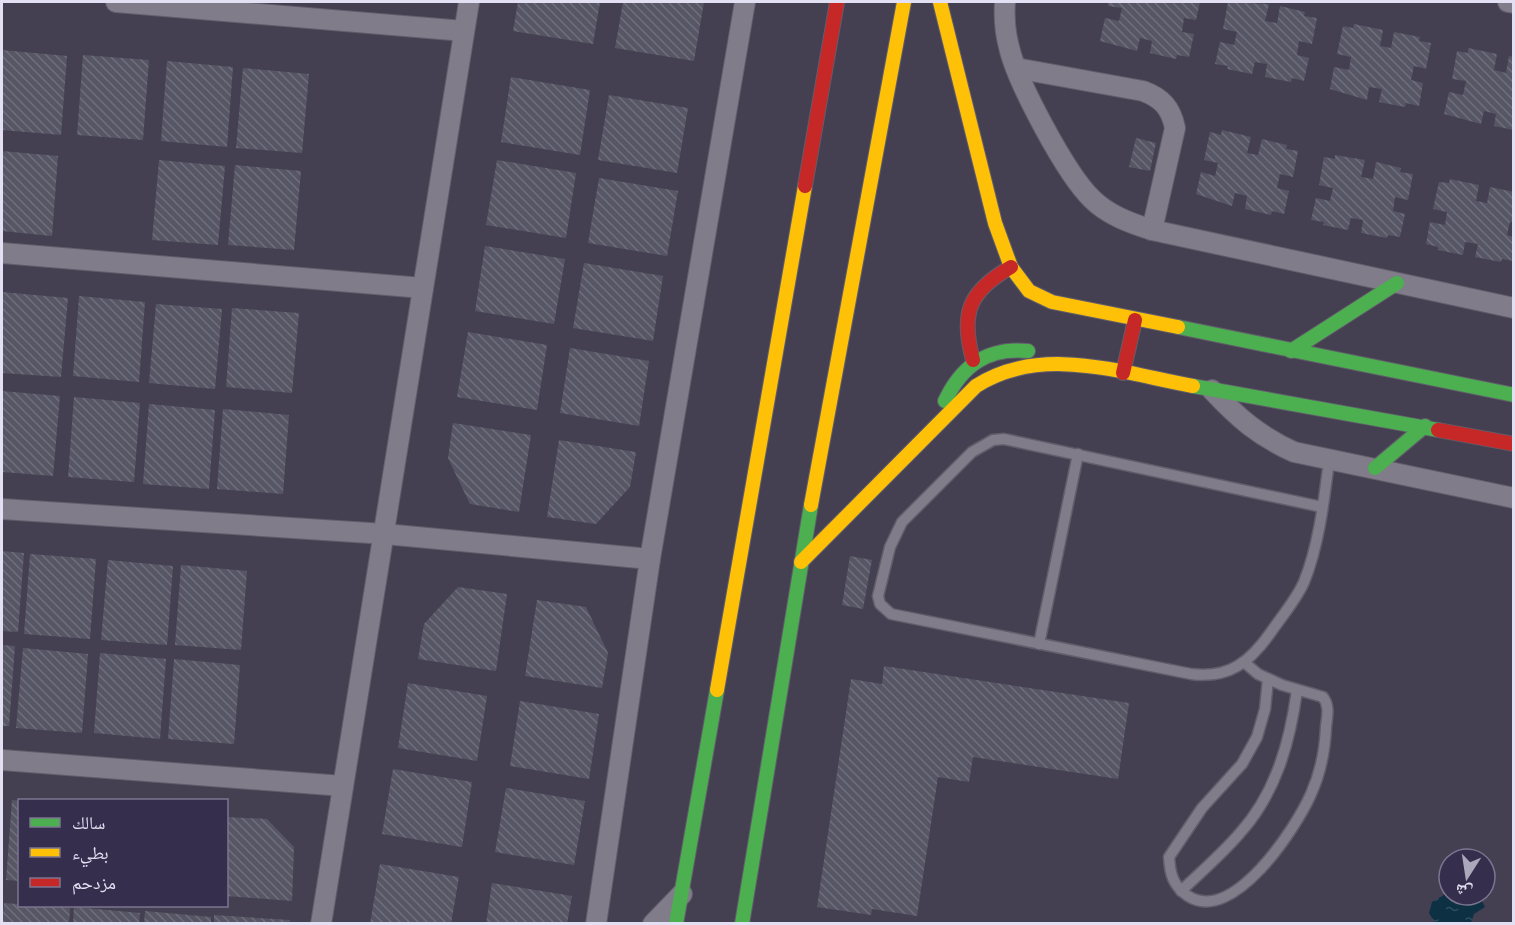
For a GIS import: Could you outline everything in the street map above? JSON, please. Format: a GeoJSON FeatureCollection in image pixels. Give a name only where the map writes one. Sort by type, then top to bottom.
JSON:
{"type":"FeatureCollection","features":[{"type":"Feature","properties":{"kind":"street"},"geometry":{"type":"LineString","coordinates":[[116,2],[464,31]]}},
{"type":"Feature","properties":{"kind":"street"},"geometry":{"type":"LineString","coordinates":[[321,924],[469,2]]}},
{"type":"Feature","properties":{"kind":"street"},"geometry":{"type":"LineString","coordinates":[[596,924],[650,559],[745,2]]}},
{"type":"Feature","properties":{"kind":"street"},"geometry":{"type":"LineString","coordinates":[[676,924],[837,2]]}},
{"type":"Feature","properties":{"kind":"street"},"geometry":{"type":"LineString","coordinates":[[742,924],[801,562],[904,2]]}},
{"type":"Feature","properties":{"kind":"street"},"geometry":{"type":"LineString","coordinates":[[940,2],[995,223],[1011,267],[1029,291],[1052,302],[1135,320],[1514,396]]}},
{"type":"Feature","properties":{"kind":"street"},"geometry":{"type":"LineString","coordinates":[[1005,2],[1005,27],[1016,68],[1078,184],[1093,200],[1112,213],[1132,224],[1152,230],[1514,308]]}},
{"type":"Feature","properties":{"kind":"street"},"geometry":{"type":"LineString","coordinates":[[1508,2],[1514,3]]}},
{"type":"Feature","properties":{"kind":"street"},"geometry":{"type":"LineString","coordinates":[[1016,68],[1143,91],[1155,95],[1166,104],[1173,115],[1175,128],[1152,230]]}},
{"type":"Feature","properties":{"kind":"street"},"geometry":{"type":"LineString","coordinates":[[2,253],[423,288]]}},
{"type":"Feature","properties":{"kind":"street"},"geometry":{"type":"LineString","coordinates":[[974,360],[966,338],[966,315],[975,294],[990,277],[1011,267]]}},
{"type":"Feature","properties":{"kind":"street"},"geometry":{"type":"LineString","coordinates":[[1290,351],[1397,283]]}},
{"type":"Feature","properties":{"kind":"street"},"geometry":{"type":"LineString","coordinates":[[1123,373],[1135,320]]}},
{"type":"Feature","properties":{"kind":"street"},"geometry":{"type":"LineString","coordinates":[[934,427],[947,395],[959,375],[974,360],[985,354],[1006,350],[1024,350],[1046,354],[1070,364]]}},
{"type":"Feature","properties":{"kind":"street"},"geometry":{"type":"LineString","coordinates":[[801,562],[976,386],[1000,371],[1022,364],[1070,364],[1425,426],[1514,444]]}},
{"type":"Feature","properties":{"kind":"street"},"geometry":{"type":"LineString","coordinates":[[1212,390],[1236,416],[1263,438],[1294,452],[1514,498]]}},
{"type":"Feature","properties":{"kind":"street"},"geometry":{"type":"LineString","coordinates":[[1375,468],[1425,426]]}},
{"type":"Feature","properties":{"kind":"street"},"geometry":{"type":"LineString","coordinates":[[2,509],[385,534],[650,559]]}},
{"type":"Feature","properties":{"kind":"street"},"geometry":{"type":"LineString","coordinates":[[2,760],[343,786]]}},
{"type":"Feature","properties":{"kind":"street"},"geometry":{"type":"LineString","coordinates":[[653,924],[682,894]]}},
{"type":"Feature","properties":{"kind":"lane"},"geometry":{"type":"LineString","coordinates":[[1322,507],[1005,439],[982,445],[902,522],[894,535],[878,589],[880,604],[891,615],[1039,644],[1206,676],[1228,672],[1245,663],[1257,652],[1303,584],[1312,555],[1322,507],[1329,461]]}},
{"type":"Feature","properties":{"kind":"lane"},"geometry":{"type":"LineString","coordinates":[[1039,644],[1078,454]]}},
{"type":"Feature","properties":{"kind":"lane"},"geometry":{"type":"LineString","coordinates":[[1245,663],[1268,679],[1297,690],[1318,693],[1326,702],[1328,708],[1320,765],[1299,818],[1264,864],[1220,900],[1206,902],[1192,899],[1173,881],[1169,857],[1202,808],[1242,764],[1257,738],[1265,709],[1268,679]]}},
{"type":"Feature","properties":{"kind":"lane"},"geometry":{"type":"LineString","coordinates":[[1181,891],[1224,851],[1258,810],[1281,763],[1289,737],[1297,690]]}},
{"type":"Feature","properties":{"kind":"water"},"geometry":{"type":"Polygon","coordinates":[[[1437,899],[1437,907],[1485,907],[1474,914],[1471,923],[1435,923],[1429,913],[1432,902],[1437,899]]]}},
{"type":"Feature","properties":{"kind":"building"},"geometry":{"type":"Polygon","coordinates":[[[518,2],[600,2],[593,44],[513,31],[518,2]]]}},
{"type":"Feature","properties":{"kind":"building"},"geometry":{"type":"Polygon","coordinates":[[[623,2],[704,2],[694,61],[615,48],[623,2]]]}},
{"type":"Feature","properties":{"kind":"building"},"geometry":{"type":"Polygon","coordinates":[[[1108,2],[1200,2],[1196,20],[1184,18],[1182,32],[1194,34],[1189,57],[1177,55],[1176,59],[1150,53],[1152,41],[1140,38],[1137,51],[1100,41],[1105,18],[1119,21],[1122,8],[1108,6],[1108,2]]]}},
{"type":"Feature","properties":{"kind":"building"},"geometry":{"type":"Polygon","coordinates":[[[1228,2],[1269,4],[1265,21],[1277,23],[1280,6],[1305,12],[1304,16],[1317,18],[1312,44],[1299,41],[1297,55],[1309,58],[1304,81],[1292,78],[1291,82],[1265,77],[1267,64],[1255,62],[1252,74],[1215,64],[1220,42],[1234,45],[1237,32],[1223,29],[1228,2]]]}},
{"type":"Feature","properties":{"kind":"building"},"geometry":{"type":"Polygon","coordinates":[[[1354,24],[1383,30],[1380,46],[1391,48],[1394,32],[1420,37],[1419,41],[1431,43],[1426,69],[1414,66],[1411,80],[1423,83],[1419,106],[1406,103],[1405,107],[1379,102],[1382,89],[1369,87],[1367,100],[1330,89],[1334,67],[1349,70],[1351,57],[1337,54],[1343,26],[1353,28],[1354,24]]]}},
{"type":"Feature","properties":{"kind":"building"},"geometry":{"type":"Polygon","coordinates":[[[1468,48],[1497,54],[1494,70],[1506,73],[1509,56],[1514,57],[1514,130],[1494,126],[1496,114],[1484,111],[1481,124],[1444,114],[1449,92],[1463,95],[1466,81],[1452,79],[1457,51],[1468,53],[1468,48]]]}},
{"type":"Feature","properties":{"kind":"building"},"geometry":{"type":"Polygon","coordinates":[[[2,50],[67,56],[61,135],[2,130],[2,50]]]}},
{"type":"Feature","properties":{"kind":"building"},"geometry":{"type":"Polygon","coordinates":[[[83,55],[149,60],[143,140],[77,135],[83,55]]]}},
{"type":"Feature","properties":{"kind":"building"},"geometry":{"type":"Polygon","coordinates":[[[167,61],[233,67],[227,147],[161,141],[167,61]]]}},
{"type":"Feature","properties":{"kind":"building"},"geometry":{"type":"Polygon","coordinates":[[[243,68],[309,74],[302,153],[236,148],[243,68]]]}},
{"type":"Feature","properties":{"kind":"building"},"geometry":{"type":"Polygon","coordinates":[[[511,77],[590,90],[580,155],[501,142],[511,77]]]}},
{"type":"Feature","properties":{"kind":"building"},"geometry":{"type":"Polygon","coordinates":[[[609,95],[688,108],[677,173],[598,160],[609,95]]]}},
{"type":"Feature","properties":{"kind":"building"},"geometry":{"type":"Polygon","coordinates":[[[1222,130],[1251,137],[1247,153],[1258,155],[1262,139],[1287,145],[1286,149],[1298,151],[1293,177],[1280,174],[1277,188],[1289,191],[1284,214],[1272,211],[1271,215],[1245,209],[1247,196],[1235,193],[1232,206],[1196,194],[1201,172],[1215,176],[1218,163],[1204,160],[1210,132],[1221,135],[1222,130]]]}},
{"type":"Feature","properties":{"kind":"building"},"geometry":{"type":"Polygon","coordinates":[[[1136,138],[1156,143],[1150,171],[1129,167],[1136,138]]]}},
{"type":"Feature","properties":{"kind":"building"},"geometry":{"type":"Polygon","coordinates":[[[2,151],[58,156],[52,236],[2,231],[2,151]]]}},
{"type":"Feature","properties":{"kind":"building"},"geometry":{"type":"Polygon","coordinates":[[[1335,155],[1365,160],[1361,177],[1373,179],[1376,162],[1401,168],[1400,172],[1413,174],[1408,200],[1395,197],[1393,211],[1405,214],[1400,237],[1388,235],[1387,238],[1361,233],[1363,220],[1351,218],[1348,230],[1311,220],[1316,198],[1330,201],[1333,188],[1319,185],[1324,157],[1335,159],[1335,155]]]}},
{"type":"Feature","properties":{"kind":"building"},"geometry":{"type":"Polygon","coordinates":[[[159,160],[225,166],[218,245],[152,240],[159,160]]]}},
{"type":"Feature","properties":{"kind":"building"},"geometry":{"type":"Polygon","coordinates":[[[497,160],[576,173],[566,238],[486,225],[497,160]]]}},
{"type":"Feature","properties":{"kind":"building"},"geometry":{"type":"Polygon","coordinates":[[[235,165],[301,171],[294,250],[228,245],[235,165]]]}},
{"type":"Feature","properties":{"kind":"building"},"geometry":{"type":"Polygon","coordinates":[[[599,178],[678,191],[667,256],[588,243],[599,178]]]}},
{"type":"Feature","properties":{"kind":"building"},"geometry":{"type":"Polygon","coordinates":[[[1450,179],[1479,185],[1476,201],[1487,203],[1490,187],[1514,192],[1514,222],[1510,222],[1507,235],[1514,237],[1514,261],[1502,259],[1501,262],[1475,257],[1478,244],[1465,242],[1463,255],[1438,250],[1438,247],[1426,244],[1430,222],[1445,225],[1447,212],[1433,209],[1439,182],[1449,183],[1450,179]]]}},
{"type":"Feature","properties":{"kind":"building"},"geometry":{"type":"Polygon","coordinates":[[[485,246],[565,259],[554,324],[475,311],[485,246]]]}},
{"type":"Feature","properties":{"kind":"building"},"geometry":{"type":"Polygon","coordinates":[[[584,263],[663,276],[653,341],[573,328],[584,263]]]}},
{"type":"Feature","properties":{"kind":"building"},"geometry":{"type":"Polygon","coordinates":[[[2,292],[68,298],[61,377],[2,373],[2,292]]]}},
{"type":"Feature","properties":{"kind":"building"},"geometry":{"type":"Polygon","coordinates":[[[79,296],[145,302],[139,382],[73,376],[79,296]]]}},
{"type":"Feature","properties":{"kind":"building"},"geometry":{"type":"Polygon","coordinates":[[[156,304],[222,309],[215,389],[149,383],[156,304]]]}},
{"type":"Feature","properties":{"kind":"building"},"geometry":{"type":"Polygon","coordinates":[[[232,308],[299,313],[292,393],[226,387],[232,308]]]}},
{"type":"Feature","properties":{"kind":"building"},"geometry":{"type":"Polygon","coordinates":[[[468,332],[547,345],[537,410],[457,397],[468,332]]]}},
{"type":"Feature","properties":{"kind":"building"},"geometry":{"type":"Polygon","coordinates":[[[570,348],[649,361],[639,426],[560,413],[570,348]]]}},
{"type":"Feature","properties":{"kind":"building"},"geometry":{"type":"Polygon","coordinates":[[[2,391],[60,396],[53,476],[2,472],[2,391]]]}},
{"type":"Feature","properties":{"kind":"building"},"geometry":{"type":"Polygon","coordinates":[[[74,397],[140,403],[134,482],[68,477],[74,397]]]}},
{"type":"Feature","properties":{"kind":"building"},"geometry":{"type":"Polygon","coordinates":[[[149,404],[215,410],[209,489],[143,484],[149,404]]]}},
{"type":"Feature","properties":{"kind":"building"},"geometry":{"type":"Polygon","coordinates":[[[223,409],[289,415],[283,494],[217,489],[223,409]]]}},
{"type":"Feature","properties":{"kind":"building"},"geometry":{"type":"Polygon","coordinates":[[[453,423],[531,435],[519,512],[470,504],[448,458],[453,423]]]}},
{"type":"Feature","properties":{"kind":"building"},"geometry":{"type":"Polygon","coordinates":[[[559,440],[636,452],[630,487],[596,524],[547,517],[559,440]]]}},
{"type":"Feature","properties":{"kind":"building"},"geometry":{"type":"Polygon","coordinates":[[[2,551],[24,553],[18,632],[2,631],[2,551]]]}},
{"type":"Feature","properties":{"kind":"building"},"geometry":{"type":"Polygon","coordinates":[[[30,554],[96,559],[90,639],[24,634],[30,554]]]}},
{"type":"Feature","properties":{"kind":"building"},"geometry":{"type":"Polygon","coordinates":[[[850,556],[872,560],[863,609],[842,605],[850,556]]]}},
{"type":"Feature","properties":{"kind":"building"},"geometry":{"type":"Polygon","coordinates":[[[108,560],[173,566],[167,645],[101,640],[108,560]]]}},
{"type":"Feature","properties":{"kind":"building"},"geometry":{"type":"Polygon","coordinates":[[[181,565],[247,571],[241,650],[175,645],[181,565]]]}},
{"type":"Feature","properties":{"kind":"building"},"geometry":{"type":"Polygon","coordinates":[[[458,587],[507,594],[496,671],[418,659],[424,624],[458,587]]]}},
{"type":"Feature","properties":{"kind":"building"},"geometry":{"type":"Polygon","coordinates":[[[537,600],[586,607],[608,653],[602,688],[525,676],[537,600]]]}},
{"type":"Feature","properties":{"kind":"building"},"geometry":{"type":"Polygon","coordinates":[[[2,645],[15,646],[9,726],[2,726],[2,645]]]}},
{"type":"Feature","properties":{"kind":"building"},"geometry":{"type":"Polygon","coordinates":[[[23,648],[88,654],[82,733],[16,728],[23,648]]]}},
{"type":"Feature","properties":{"kind":"building"},"geometry":{"type":"Polygon","coordinates":[[[100,653],[166,659],[160,739],[94,733],[100,653]]]}},
{"type":"Feature","properties":{"kind":"building"},"geometry":{"type":"Polygon","coordinates":[[[174,659],[240,665],[234,744],[168,739],[174,659]]]}},
{"type":"Feature","properties":{"kind":"building"},"geometry":{"type":"Polygon","coordinates":[[[884,666],[1129,703],[1118,779],[973,757],[969,782],[938,777],[917,916],[872,909],[871,915],[817,907],[851,679],[882,684],[884,666]]]}},
{"type":"Feature","properties":{"kind":"building"},"geometry":{"type":"Polygon","coordinates":[[[408,683],[487,696],[477,761],[398,748],[408,683]]]}},
{"type":"Feature","properties":{"kind":"building"},"geometry":{"type":"Polygon","coordinates":[[[520,701],[599,714],[589,779],[510,766],[520,701]]]}},
{"type":"Feature","properties":{"kind":"building"},"geometry":{"type":"Polygon","coordinates":[[[393,769],[472,782],[462,847],[382,834],[393,769]]]}},
{"type":"Feature","properties":{"kind":"building"},"geometry":{"type":"Polygon","coordinates":[[[506,788],[585,801],[574,865],[495,852],[506,788]]]}},
{"type":"Feature","properties":{"kind":"building"},"geometry":{"type":"Polygon","coordinates":[[[12,800],[18,801],[18,881],[6,880],[12,800]]]}},
{"type":"Feature","properties":{"kind":"building"},"geometry":{"type":"Polygon","coordinates":[[[228,817],[267,819],[294,847],[292,901],[228,896],[228,817]]]}},
{"type":"Feature","properties":{"kind":"building"},"geometry":{"type":"Polygon","coordinates":[[[380,864],[459,877],[451,924],[370,924],[380,864]]]}},
{"type":"Feature","properties":{"kind":"building"},"geometry":{"type":"Polygon","coordinates":[[[492,883],[572,896],[567,924],[486,924],[492,883]]]}},
{"type":"Feature","properties":{"kind":"building"},"geometry":{"type":"Polygon","coordinates":[[[4,903],[18,904],[18,907],[70,908],[69,924],[2,924],[4,903]]]}},
{"type":"Feature","properties":{"kind":"building"},"geometry":{"type":"Polygon","coordinates":[[[74,907],[140,913],[139,924],[73,924],[74,907]]]}},
{"type":"Feature","properties":{"kind":"building"},"geometry":{"type":"Polygon","coordinates":[[[145,911],[211,917],[211,924],[144,924],[145,911]]]}},
{"type":"Feature","properties":{"kind":"building"},"geometry":{"type":"Polygon","coordinates":[[[214,915],[290,920],[289,924],[214,924],[214,915]]]}},
{"type":"Feature","properties":{"kind":"traffic: fast"},"geometry":{"type":"LineString","coordinates":[[1291,351],[1397,283]]}},
{"type":"Feature","properties":{"kind":"traffic: fast"},"geometry":{"type":"LineString","coordinates":[[1178,327],[1514,395]]}},
{"type":"Feature","properties":{"kind":"traffic: fast"},"geometry":{"type":"LineString","coordinates":[[945,401],[960,377],[978,361],[1001,352],[1028,351]]}},
{"type":"Feature","properties":{"kind":"traffic: fast"},"geometry":{"type":"LineString","coordinates":[[1193,386],[1438,430]]}},
{"type":"Feature","properties":{"kind":"traffic: fast"},"geometry":{"type":"LineString","coordinates":[[1375,468],[1425,426]]}},
{"type":"Feature","properties":{"kind":"traffic: fast"},"geometry":{"type":"LineString","coordinates":[[742,924],[811,505]]}},
{"type":"Feature","properties":{"kind":"traffic: fast"},"geometry":{"type":"LineString","coordinates":[[676,924],[717,690]]}},
{"type":"Feature","properties":{"kind":"traffic: slow"},"geometry":{"type":"LineString","coordinates":[[811,505],[904,2]]}},
{"type":"Feature","properties":{"kind":"traffic: slow"},"geometry":{"type":"LineString","coordinates":[[940,2],[995,223],[1011,267],[1029,291],[1052,302],[1178,327]]}},
{"type":"Feature","properties":{"kind":"traffic: slow"},"geometry":{"type":"LineString","coordinates":[[717,690],[805,186]]}},
{"type":"Feature","properties":{"kind":"traffic: slow"},"geometry":{"type":"LineString","coordinates":[[801,562],[976,386],[1001,373],[1028,366],[1082,365],[1193,386]]}},
{"type":"Feature","properties":{"kind":"traffic: jam"},"geometry":{"type":"LineString","coordinates":[[805,186],[837,2]]}},
{"type":"Feature","properties":{"kind":"traffic: jam"},"geometry":{"type":"LineString","coordinates":[[973,360],[968,329],[971,305],[986,285],[1011,267]]}},
{"type":"Feature","properties":{"kind":"traffic: jam"},"geometry":{"type":"LineString","coordinates":[[1123,373],[1135,320]]}},
{"type":"Feature","properties":{"kind":"traffic: jam"},"geometry":{"type":"LineString","coordinates":[[1438,430],[1514,444]]}}]}
